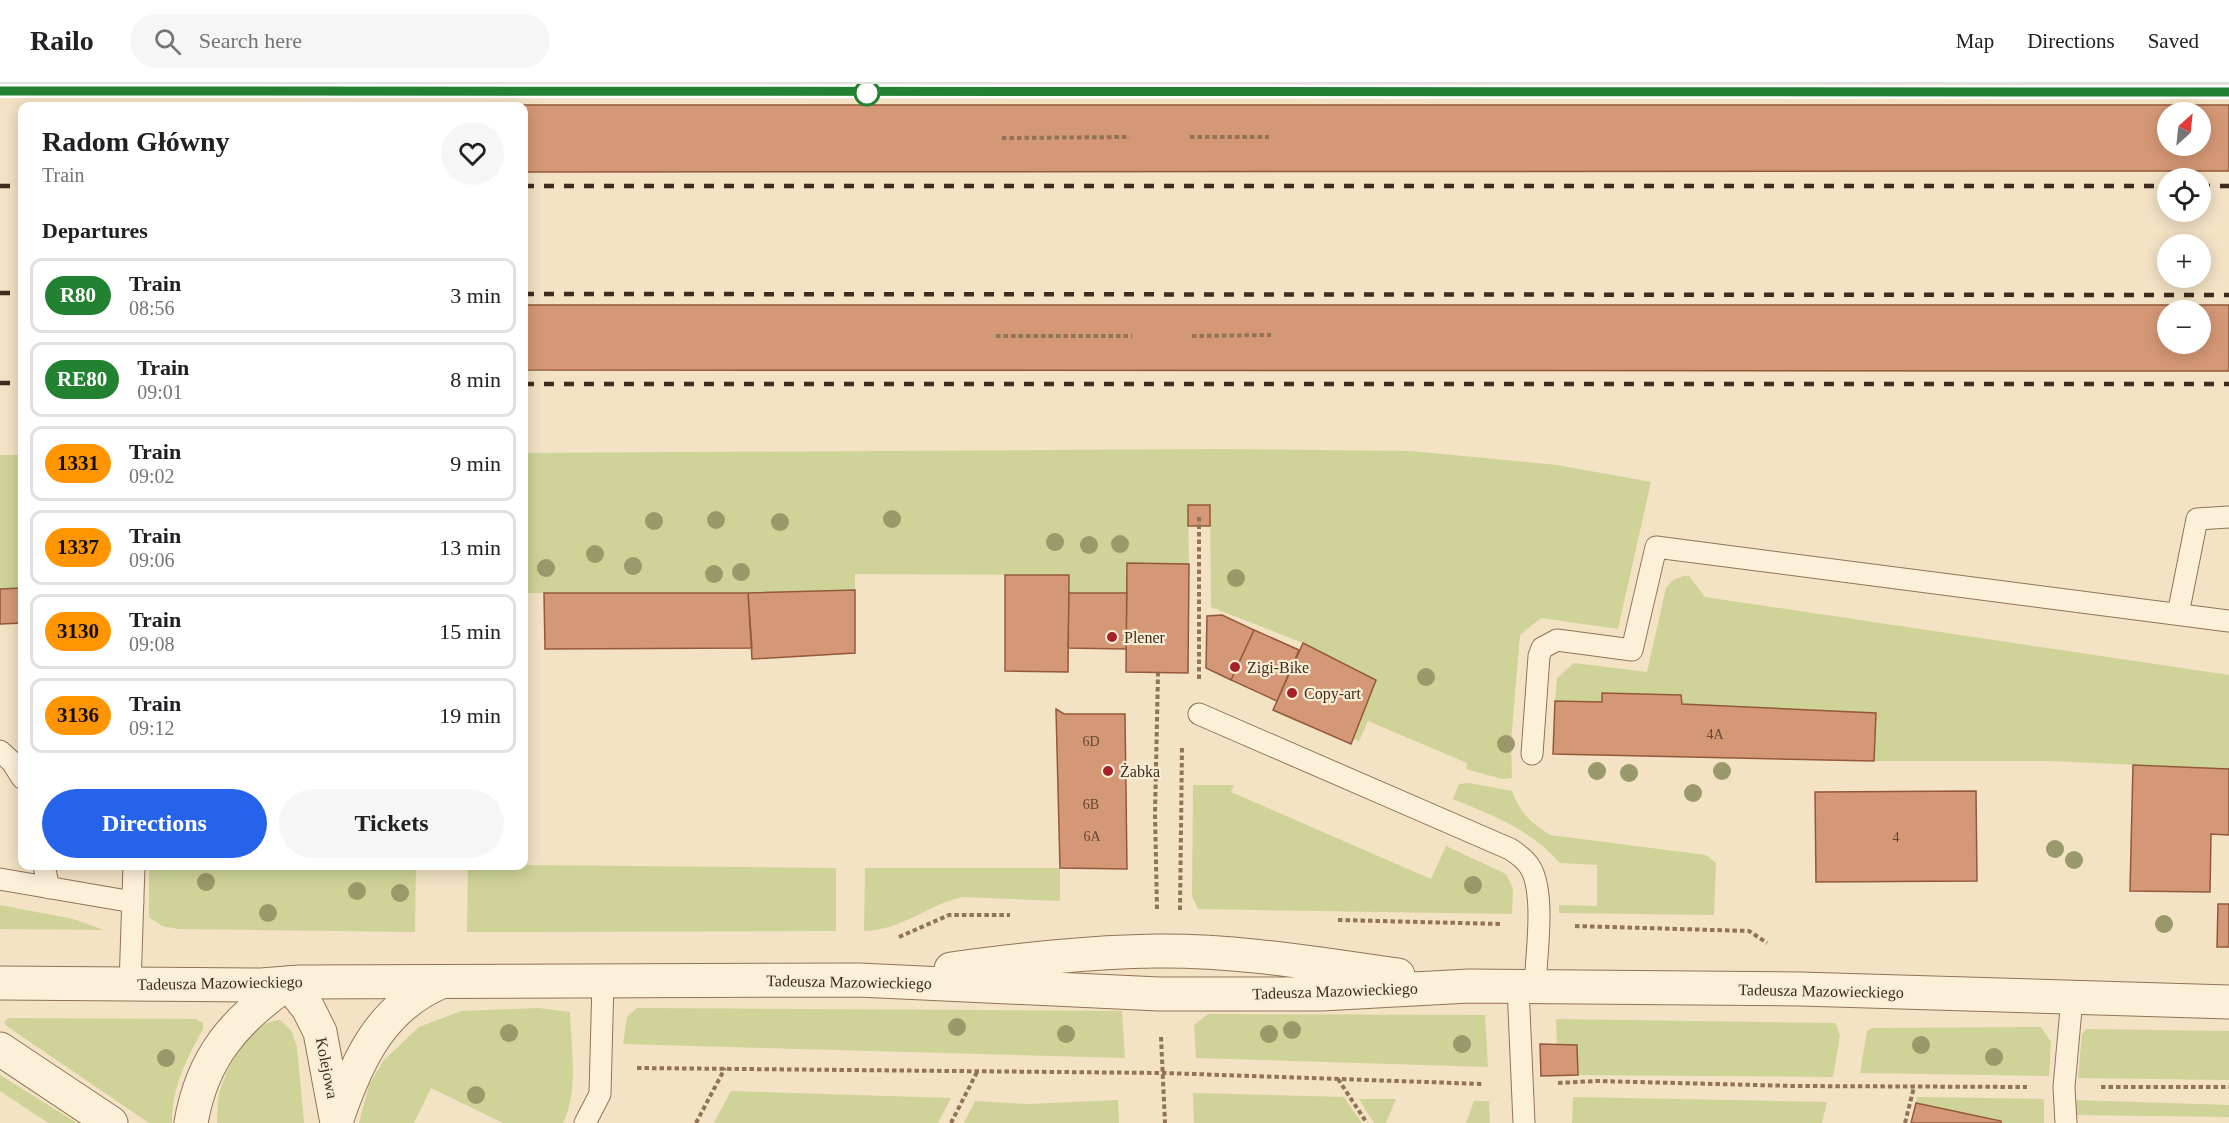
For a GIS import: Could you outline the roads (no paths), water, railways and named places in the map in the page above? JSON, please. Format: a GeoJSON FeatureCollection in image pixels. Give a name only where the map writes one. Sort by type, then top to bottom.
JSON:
{"type":"FeatureCollection","features":[{"type":"Feature","properties":{"kind":"street"},"geometry":{"type":"LineString","coordinates":[[860,980],[1045,957],[1158,951],[1204,952],[1317,964],[1469,986]]}},
{"type":"Feature","properties":{"kind":"street","name":"Tadeusza Mazowieckiego"},"geometry":{"type":"LineString","coordinates":[[0,983],[130,985],[860,980],[1159,994],[1321,994],[1469,986],[1801,989],[2229,1002]]}},
{"type":"Feature","properties":{"kind":"street","name":"Tadeusza Mazowieckiego"},"geometry":{"type":"LineString","coordinates":[[337,1122],[353,1072],[382,1026],[419,991],[441,982]]}},
{"type":"Feature","properties":{"kind":"street"},"geometry":{"type":"LineString","coordinates":[[191,1123],[203,1076],[220,1045],[251,1011],[288,983]]}},
{"type":"Feature","properties":{"kind":"street","name":"Kolejowa"},"geometry":{"type":"LineString","coordinates":[[288,983],[308,1008],[320,1032],[337,1122]]}},
{"type":"Feature","properties":{"kind":"street"},"geometry":{"type":"LineString","coordinates":[[0,1049],[111,1123]]}},
{"type":"Feature","properties":{"kind":"lane"},"geometry":{"type":"LineString","coordinates":[[2178,614],[2197,519],[2229,516]]}},
{"type":"Feature","properties":{"kind":"lane"},"geometry":{"type":"LineString","coordinates":[[1532,754],[1539,656],[1542,648],[1557,640],[1632,650],[1656,547],[2229,621]]}},
{"type":"Feature","properties":{"kind":"lane"},"geometry":{"type":"LineString","coordinates":[[1199,714],[1522,856],[1536,882],[1537,925],[1527,987],[1523,1084],[1524,1123]]}},
{"type":"Feature","properties":{"kind":"lane"},"geometry":{"type":"LineString","coordinates":[[0,752],[18,773]]}},
{"type":"Feature","properties":{"kind":"lane"},"geometry":{"type":"LineString","coordinates":[[45,870],[49,888]]}},
{"type":"Feature","properties":{"kind":"lane"},"geometry":{"type":"LineString","coordinates":[[130,985],[134,870]]}},
{"type":"Feature","properties":{"kind":"lane"},"geometry":{"type":"LineString","coordinates":[[0,879],[133,902]]}},
{"type":"Feature","properties":{"kind":"lane"},"geometry":{"type":"LineString","coordinates":[[585,1123],[600,1094],[603,981]]}},
{"type":"Feature","properties":{"kind":"lane"},"geometry":{"type":"LineString","coordinates":[[2066,1123],[2064,1087],[2072,998]]}},
{"type":"Feature","properties":{"kind":"railway"},"geometry":{"type":"LineString","coordinates":[[0,91],[2229,92]]}},
{"type":"Feature","properties":{"kind":"railway"},"geometry":{"type":"LineString","coordinates":[[0,186],[18,186]]}},
{"type":"Feature","properties":{"kind":"railway"},"geometry":{"type":"LineString","coordinates":[[528,186],[2157,186]]}},
{"type":"Feature","properties":{"kind":"railway"},"geometry":{"type":"LineString","coordinates":[[2211,186],[2229,186]]}},
{"type":"Feature","properties":{"kind":"railway"},"geometry":{"type":"LineString","coordinates":[[0,293],[18,293]]}},
{"type":"Feature","properties":{"kind":"railway"},"geometry":{"type":"LineString","coordinates":[[528,294],[2229,295]]}},
{"type":"Feature","properties":{"kind":"railway"},"geometry":{"type":"LineString","coordinates":[[0,383],[18,383]]}},
{"type":"Feature","properties":{"kind":"railway"},"geometry":{"type":"LineString","coordinates":[[528,384],[2229,384]]}},
{"type":"Feature","properties":{"kind":"train","name":"R80"},"geometry":{"type":"LineString","coordinates":[[0,91],[2229,92]]}},
{"type":"Feature","properties":{"kind":"place","name":"Plener"},"geometry":{"type":"Point","coordinates":[1112,637]}},
{"type":"Feature","properties":{"kind":"place","name":"Zigi-Bike"},"geometry":{"type":"Point","coordinates":[1235,667]}},
{"type":"Feature","properties":{"kind":"place","name":"Copy-art"},"geometry":{"type":"Point","coordinates":[1292,693]}},
{"type":"Feature","properties":{"kind":"place","name":"Żabka"},"geometry":{"type":"Point","coordinates":[1108,771]}}]}
